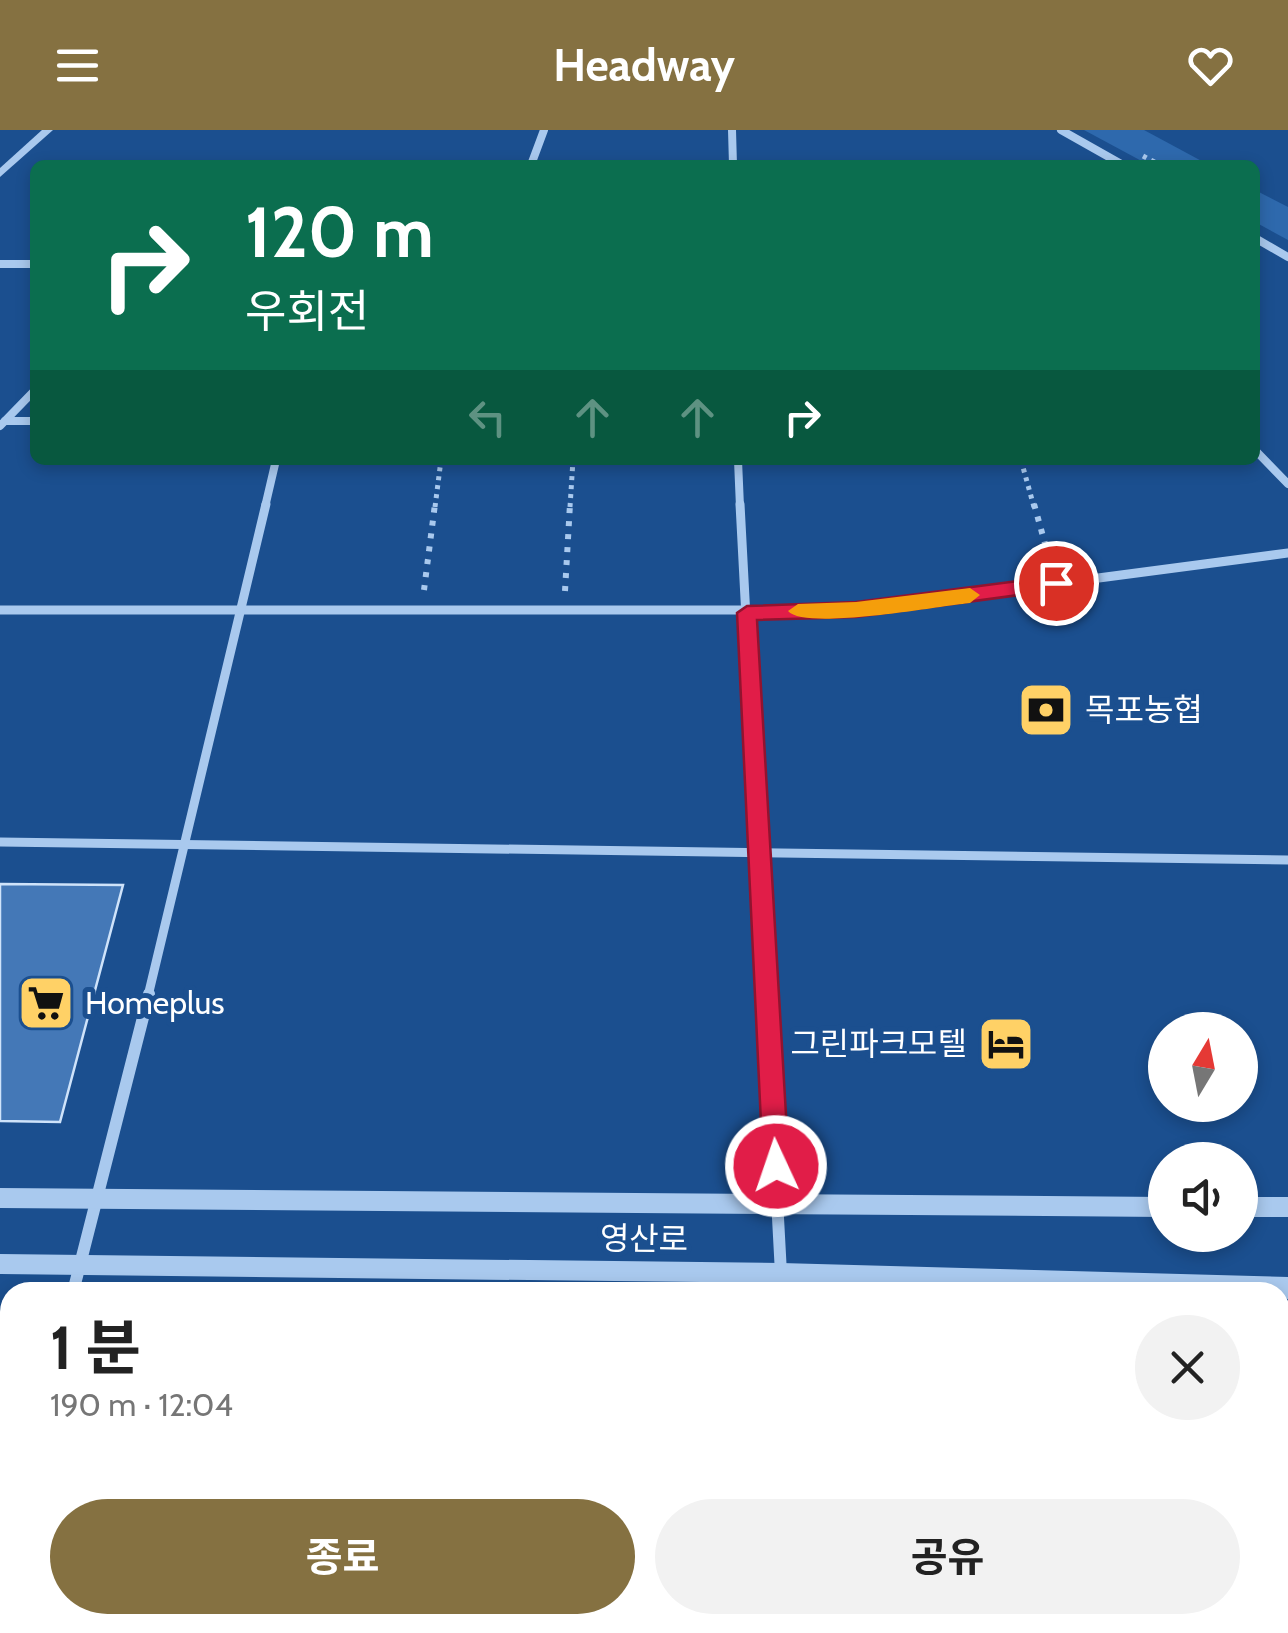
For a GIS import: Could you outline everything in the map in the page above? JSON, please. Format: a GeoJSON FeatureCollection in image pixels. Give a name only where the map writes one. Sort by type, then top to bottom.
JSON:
{"type":"FeatureCollection","features":[{"type":"Feature","properties":{"kind":"street"},"geometry":{"type":"LineString","coordinates":[[0,174],[48,130]]}},
{"type":"Feature","properties":{"kind":"street"},"geometry":{"type":"LineString","coordinates":[[533,160],[544,130]]}},
{"type":"Feature","properties":{"kind":"street"},"geometry":{"type":"LineString","coordinates":[[732,130],[733,160]]}},
{"type":"Feature","properties":{"kind":"street"},"geometry":{"type":"LineString","coordinates":[[1061,130],[1114,160]]}},
{"type":"Feature","properties":{"kind":"street"},"geometry":{"type":"LineString","coordinates":[[1260,241],[1288,256]]}},
{"type":"Feature","properties":{"kind":"street"},"geometry":{"type":"LineString","coordinates":[[0,264],[30,264]]}},
{"type":"Feature","properties":{"kind":"street"},"geometry":{"type":"LineString","coordinates":[[2,424],[30,395]]}},
{"type":"Feature","properties":{"kind":"street"},"geometry":{"type":"LineString","coordinates":[[2,424],[30,421]]}},
{"type":"Feature","properties":{"kind":"street"},"geometry":{"type":"LineString","coordinates":[[1260,455],[1288,484]]}},
{"type":"Feature","properties":{"kind":"street"},"geometry":{"type":"LineString","coordinates":[[76,1282],[186,844],[275,465]]}},
{"type":"Feature","properties":{"kind":"street"},"geometry":{"type":"LineString","coordinates":[[738,465],[782,1282]]}},
{"type":"Feature","properties":{"kind":"street"},"geometry":{"type":"LineString","coordinates":[[0,610],[856,610],[1288,552]]}},
{"type":"Feature","properties":{"kind":"street"},"geometry":{"type":"LineString","coordinates":[[0,842],[1288,860]]}},
{"type":"Feature","properties":{"kind":"street","name":"영산로"},"geometry":{"type":"LineString","coordinates":[[0,1198],[1148,1207]]}},
{"type":"Feature","properties":{"kind":"street"},"geometry":{"type":"LineString","coordinates":[[1258,1207],[1288,1207]]}},
{"type":"Feature","properties":{"kind":"street","name":"영산로"},"geometry":{"type":"LineString","coordinates":[[0,1264],[743,1282]]}},
{"type":"Feature","properties":{"kind":"path"},"geometry":{"type":"LineString","coordinates":[[421,612],[439,465]]}},
{"type":"Feature","properties":{"kind":"path"},"geometry":{"type":"LineString","coordinates":[[564,612],[573,465]]}},
{"type":"Feature","properties":{"kind":"path"},"geometry":{"type":"LineString","coordinates":[[1022,465],[1056,583]]}},
{"type":"Feature","properties":{"kind":"shaded area"},"geometry":{"type":"Polygon","coordinates":[[[1084,130],[1144,130],[1200,160],[1140,160],[1084,130]]]}},
{"type":"Feature","properties":{"kind":"shaded area"},"geometry":{"type":"Polygon","coordinates":[[[1260,193],[1288,207],[1288,240],[1260,225],[1260,193]]]}},
{"type":"Feature","properties":{"kind":"building","name":"Homeplus"},"geometry":{"type":"Polygon","coordinates":[[[0,884],[123,885],[60,1122],[0,1121],[0,884]]]}},
{"type":"Feature","properties":{"kind":"slow traffic"},"geometry":{"type":"LineString","coordinates":[[798,611],[856,610],[970,595]]}},
{"type":"Feature","properties":{"kind":"place","name":"목포농협"},"geometry":{"type":"Point","coordinates":[1046,710]}},
{"type":"Feature","properties":{"kind":"place","name":"Homeplus"},"geometry":{"type":"Point","coordinates":[46,1003]}},
{"type":"Feature","properties":{"kind":"place","name":"그린파크모텔"},"geometry":{"type":"Point","coordinates":[1006,1044]}},
{"type":"Feature","properties":{"kind":"route"},"geometry":{"type":"LineString","coordinates":[[776,1166],[747,613],[856,610],[1056,583]]}}]}
